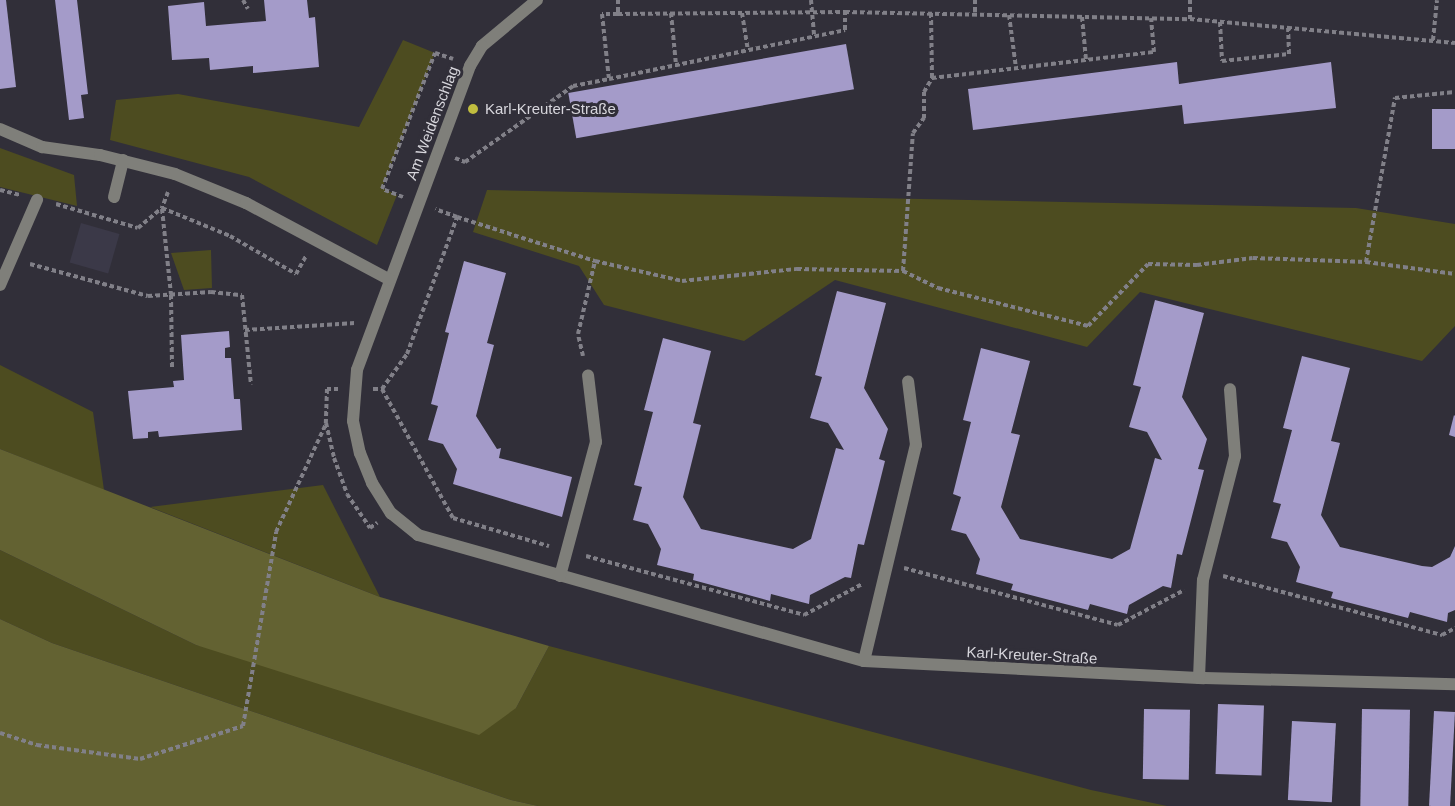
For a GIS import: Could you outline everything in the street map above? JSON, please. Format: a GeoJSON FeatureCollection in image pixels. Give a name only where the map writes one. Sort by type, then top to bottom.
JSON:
{"type":"FeatureCollection","features":[{"type":"Feature","properties":{"kind":"street","name":"Am Weidenschlag"},"geometry":{"type":"LineString","coordinates":[[354,388],[417,202],[470,66],[482,46],[537,0]]}},
{"type":"Feature","properties":{"kind":"street"},"geometry":{"type":"LineString","coordinates":[[0,129],[42,147],[123,160],[175,174],[246,203],[390,280]]}},
{"type":"Feature","properties":{"kind":"street"},"geometry":{"type":"LineString","coordinates":[[114,197],[123,160]]}},
{"type":"Feature","properties":{"kind":"street"},"geometry":{"type":"LineString","coordinates":[[0,285],[37,200]]}},
{"type":"Feature","properties":{"kind":"street"},"geometry":{"type":"LineString","coordinates":[[560,576],[596,442],[588,375]]}},
{"type":"Feature","properties":{"kind":"street"},"geometry":{"type":"LineString","coordinates":[[864,661],[916,445],[908,381]]}},
{"type":"Feature","properties":{"kind":"street","name":"Karl-Kreuter-Straße"},"geometry":{"type":"LineString","coordinates":[[354,388],[353,421],[360,453],[372,483],[392,513],[418,535],[864,661],[1199,678],[1455,684]]}},
{"type":"Feature","properties":{"kind":"street"},"geometry":{"type":"LineString","coordinates":[[1199,678],[1203,580],[1235,456],[1230,389]]}},
{"type":"Feature","properties":{"kind":"path"},"geometry":{"type":"LineString","coordinates":[[243,0],[248,9]]}},
{"type":"Feature","properties":{"kind":"path"},"geometry":{"type":"LineString","coordinates":[[618,0],[618,14]]}},
{"type":"Feature","properties":{"kind":"path"},"geometry":{"type":"LineString","coordinates":[[811,0],[814,36]]}},
{"type":"Feature","properties":{"kind":"path"},"geometry":{"type":"LineString","coordinates":[[975,0],[975,14]]}},
{"type":"Feature","properties":{"kind":"path"},"geometry":{"type":"LineString","coordinates":[[1190,0],[1190,19]]}},
{"type":"Feature","properties":{"kind":"path"},"geometry":{"type":"LineString","coordinates":[[1433,40],[1437,0]]}},
{"type":"Feature","properties":{"kind":"path"},"geometry":{"type":"LineString","coordinates":[[609,79],[602,14],[845,12],[1190,19],[1455,43]]}},
{"type":"Feature","properties":{"kind":"path"},"geometry":{"type":"LineString","coordinates":[[438,150],[465,162],[573,86],[846,30],[845,12]]}},
{"type":"Feature","properties":{"kind":"path"},"geometry":{"type":"LineString","coordinates":[[671,13],[676,65]]}},
{"type":"Feature","properties":{"kind":"path"},"geometry":{"type":"LineString","coordinates":[[742,13],[748,50]]}},
{"type":"Feature","properties":{"kind":"path"},"geometry":{"type":"LineString","coordinates":[[903,271],[913,133],[924,118],[924,92],[932,78],[931,13]]}},
{"type":"Feature","properties":{"kind":"path"},"geometry":{"type":"LineString","coordinates":[[1009,15],[1016,68]]}},
{"type":"Feature","properties":{"kind":"path"},"geometry":{"type":"LineString","coordinates":[[1082,17],[1086,60]]}},
{"type":"Feature","properties":{"kind":"path"},"geometry":{"type":"LineString","coordinates":[[932,78],[1154,52],[1151,18]]}},
{"type":"Feature","properties":{"kind":"path"},"geometry":{"type":"LineString","coordinates":[[1220,22],[1222,61],[1289,54],[1288,28]]}},
{"type":"Feature","properties":{"kind":"path"},"geometry":{"type":"LineString","coordinates":[[470,66],[435,53],[382,189],[457,217],[595,261],[682,281],[797,269],[903,271],[938,288],[1088,326],[1148,264],[1197,265],[1253,258],[1366,262],[1455,274]]}},
{"type":"Feature","properties":{"kind":"path"},"geometry":{"type":"LineString","coordinates":[[1366,262],[1395,98],[1455,92]]}},
{"type":"Feature","properties":{"kind":"path"},"geometry":{"type":"LineString","coordinates":[[172,370],[171,295],[162,208],[175,174]]}},
{"type":"Feature","properties":{"kind":"path"},"geometry":{"type":"LineString","coordinates":[[77,210],[138,228],[162,208]]}},
{"type":"Feature","properties":{"kind":"path"},"geometry":{"type":"LineString","coordinates":[[162,208],[230,236],[296,274],[316,240]]}},
{"type":"Feature","properties":{"kind":"path"},"geometry":{"type":"LineString","coordinates":[[354,388],[382,389],[407,354],[457,217]]}},
{"type":"Feature","properties":{"kind":"path"},"geometry":{"type":"LineString","coordinates":[[11,259],[148,296],[211,292],[242,295],[250,386]]}},
{"type":"Feature","properties":{"kind":"path"},"geometry":{"type":"LineString","coordinates":[[578,334],[595,261]]}},
{"type":"Feature","properties":{"kind":"path"},"geometry":{"type":"LineString","coordinates":[[245,330],[375,322]]}},
{"type":"Feature","properties":{"kind":"path"},"geometry":{"type":"LineString","coordinates":[[0,734],[37,745],[140,759],[243,726],[276,532],[326,423]]}},
{"type":"Feature","properties":{"kind":"shaded area"},"geometry":{"type":"Polygon","coordinates":[[[403,40],[435,53],[382,188],[397,195],[377,245],[249,177],[110,140],[116,100],[178,94],[359,127],[403,40]]]}},
{"type":"Feature","properties":{"kind":"shaded area"},"geometry":{"type":"Polygon","coordinates":[[[0,148],[74,175],[77,206],[0,187],[0,148]]]}},
{"type":"Feature","properties":{"kind":"shaded area"},"geometry":{"type":"Polygon","coordinates":[[[487,190],[1356,208],[1455,224],[1455,326],[1422,361],[1140,292],[1087,347],[835,280],[744,341],[604,305],[579,266],[473,232],[487,190]]]}},
{"type":"Feature","properties":{"kind":"shaded area"},"geometry":{"type":"Polygon","coordinates":[[[81,223],[119,234],[108,273],[70,262],[81,223]]]}},
{"type":"Feature","properties":{"kind":"shaded area"},"geometry":{"type":"Polygon","coordinates":[[[211,250],[212,288],[184,290],[171,253],[211,250]]]}},
{"type":"Feature","properties":{"kind":"shaded area"},"geometry":{"type":"Polygon","coordinates":[[[0,365],[93,412],[104,490],[0,449],[0,365]]]}},
{"type":"Feature","properties":{"kind":"shaded area"},"geometry":{"type":"Polygon","coordinates":[[[0,449],[380,597],[549,646],[516,708],[479,735],[196,645],[0,550],[0,449]]]}},
{"type":"Feature","properties":{"kind":"shaded area"},"geometry":{"type":"Polygon","coordinates":[[[323,485],[380,597],[150,507],[323,485]]]}},
{"type":"Feature","properties":{"kind":"shaded area"},"geometry":{"type":"Polygon","coordinates":[[[0,550],[196,645],[516,708],[549,646],[1091,790],[1167,806],[538,806],[511,800],[52,643],[0,619],[0,550]]]}},
{"type":"Feature","properties":{"kind":"shaded area"},"geometry":{"type":"Polygon","coordinates":[[[0,619],[52,643],[511,800],[538,806],[0,806],[0,619]]]}},
{"type":"Feature","properties":{"kind":"building"},"geometry":{"type":"Polygon","coordinates":[[[0,0],[6,0],[16,87],[0,89],[0,0]]]}},
{"type":"Feature","properties":{"kind":"building"},"geometry":{"type":"Polygon","coordinates":[[[55,0],[77,0],[88,94],[81,95],[84,118],[69,120],[55,0]]]}},
{"type":"Feature","properties":{"kind":"building"},"geometry":{"type":"Polygon","coordinates":[[[264,0],[307,0],[309,18],[315,17],[319,67],[253,73],[253,66],[210,70],[209,58],[172,60],[168,6],[204,2],[206,26],[266,21],[264,0]]]}},
{"type":"Feature","properties":{"kind":"building"},"geometry":{"type":"Polygon","coordinates":[[[846,44],[854,89],[576,138],[568,93],[846,44]]]}},
{"type":"Feature","properties":{"kind":"building"},"geometry":{"type":"Polygon","coordinates":[[[1177,62],[1179,84],[1331,62],[1336,108],[1184,124],[1182,105],[973,130],[968,89],[1177,62]]]}},
{"type":"Feature","properties":{"kind":"building"},"geometry":{"type":"Polygon","coordinates":[[[1432,109],[1455,109],[1455,149],[1432,149],[1432,109]]]}},
{"type":"Feature","properties":{"kind":"building"},"geometry":{"type":"Polygon","coordinates":[[[464,261],[506,273],[487,343],[494,345],[476,416],[497,449],[501,448],[499,458],[572,477],[562,517],[453,484],[457,469],[443,444],[428,440],[438,406],[431,404],[449,333],[445,332],[464,261]]]}},
{"type":"Feature","properties":{"kind":"building"},"geometry":{"type":"Polygon","coordinates":[[[837,291],[886,303],[864,388],[888,429],[879,459],[885,461],[864,545],[858,544],[851,578],[845,577],[810,595],[809,604],[771,594],[770,601],[693,580],[694,574],[657,565],[661,549],[648,524],[633,520],[642,487],[634,485],[653,412],[644,410],[663,338],[711,351],[693,423],[701,425],[683,497],[701,529],[793,549],[811,539],[836,448],[844,450],[828,423],[810,418],[822,377],[815,375],[837,291]]]}},
{"type":"Feature","properties":{"kind":"building"},"geometry":{"type":"Polygon","coordinates":[[[1155,300],[1204,313],[1182,397],[1207,439],[1198,469],[1204,470],[1182,555],[1177,554],[1171,588],[1163,586],[1129,605],[1127,614],[1090,604],[1088,610],[1011,590],[1013,584],[976,574],[980,559],[966,534],[951,530],[961,497],[953,494],[971,422],[963,420],[981,348],[1030,361],[1011,433],[1020,435],[1001,507],[1020,539],[1112,559],[1130,549],[1155,458],[1162,460],[1147,432],[1129,427],[1141,387],[1133,385],[1155,300]]]}},
{"type":"Feature","properties":{"kind":"building"},"geometry":{"type":"Polygon","coordinates":[[[229,331],[230,347],[225,348],[225,358],[231,358],[234,399],[240,399],[242,430],[159,437],[158,431],[148,432],[148,438],[133,439],[128,391],[174,387],[173,381],[184,380],[181,335],[229,331]]]}},
{"type":"Feature","properties":{"kind":"building"},"geometry":{"type":"Polygon","coordinates":[[[1302,356],[1350,368],[1331,441],[1340,443],[1321,515],[1340,547],[1422,566],[1432,567],[1450,557],[1455,546],[1455,610],[1448,613],[1447,622],[1410,612],[1408,618],[1331,598],[1333,592],[1296,582],[1300,567],[1287,542],[1271,538],[1281,504],[1273,502],[1292,430],[1283,428],[1302,356]]]}},
{"type":"Feature","properties":{"kind":"building"},"geometry":{"type":"Polygon","coordinates":[[[1455,416],[1455,437],[1449,435],[1455,416]]]}},
{"type":"Feature","properties":{"kind":"building"},"geometry":{"type":"Polygon","coordinates":[[[1218,704],[1264,706],[1262,776],[1216,774],[1218,704]]]}},
{"type":"Feature","properties":{"kind":"building"},"geometry":{"type":"Polygon","coordinates":[[[1144,709],[1190,710],[1189,780],[1143,779],[1144,709]]]}},
{"type":"Feature","properties":{"kind":"building"},"geometry":{"type":"Polygon","coordinates":[[[1362,709],[1410,710],[1408,806],[1360,806],[1362,709]]]}},
{"type":"Feature","properties":{"kind":"building"},"geometry":{"type":"Polygon","coordinates":[[[1434,711],[1455,712],[1450,806],[1429,806],[1434,711]]]}},
{"type":"Feature","properties":{"kind":"building"},"geometry":{"type":"Polygon","coordinates":[[[1292,721],[1336,723],[1332,802],[1288,800],[1292,721]]]}},
{"type":"Feature","properties":{"kind":"place","name":"Karl-Kreuter-Straße"},"geometry":{"type":"Point","coordinates":[473,109]}}]}
